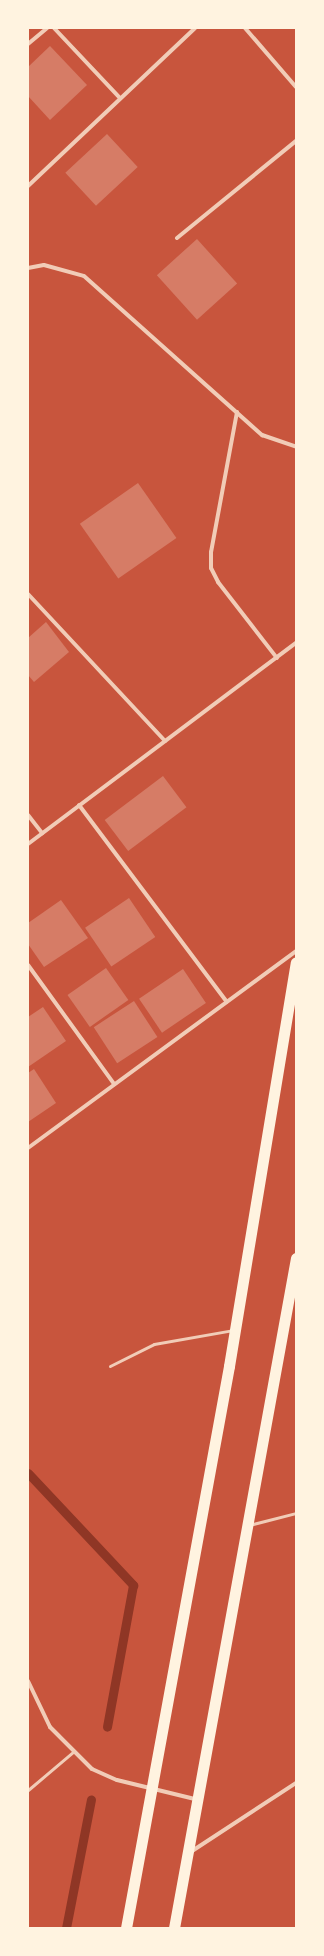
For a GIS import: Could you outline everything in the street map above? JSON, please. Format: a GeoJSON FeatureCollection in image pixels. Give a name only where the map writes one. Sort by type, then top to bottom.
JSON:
{"type":"FeatureCollection","features":[{"type":"Feature","properties":{"kind":"highway"},"geometry":{"type":"LineString","coordinates":[[126,1928],[235,1330],[296,962]]}},
{"type":"Feature","properties":{"kind":"highway"},"geometry":{"type":"LineString","coordinates":[[174,1928],[195,1799],[296,1258]]}},
{"type":"Feature","properties":{"kind":"street"},"geometry":{"type":"LineString","coordinates":[[28,44],[46,28]]}},
{"type":"Feature","properties":{"kind":"street"},"geometry":{"type":"LineString","coordinates":[[54,28],[120,98]]}},
{"type":"Feature","properties":{"kind":"street"},"geometry":{"type":"LineString","coordinates":[[28,186],[195,28]]}},
{"type":"Feature","properties":{"kind":"street"},"geometry":{"type":"LineString","coordinates":[[245,28],[296,86]]}},
{"type":"Feature","properties":{"kind":"street"},"geometry":{"type":"LineString","coordinates":[[177,238],[296,141]]}},
{"type":"Feature","properties":{"kind":"street"},"geometry":{"type":"LineString","coordinates":[[28,268],[44,265],[84,276],[262,435],[296,447]]}},
{"type":"Feature","properties":{"kind":"street"},"geometry":{"type":"LineString","coordinates":[[237,412],[211,552],[212,568],[218,582],[277,658]]}},
{"type":"Feature","properties":{"kind":"street"},"geometry":{"type":"LineString","coordinates":[[28,594],[165,741]]}},
{"type":"Feature","properties":{"kind":"street"},"geometry":{"type":"LineString","coordinates":[[28,844],[296,643]]}},
{"type":"Feature","properties":{"kind":"street"},"geometry":{"type":"LineString","coordinates":[[79,805],[227,1002]]}},
{"type":"Feature","properties":{"kind":"street"},"geometry":{"type":"LineString","coordinates":[[28,815],[42,833]]}},
{"type":"Feature","properties":{"kind":"street"},"geometry":{"type":"LineString","coordinates":[[28,1148],[296,951]]}},
{"type":"Feature","properties":{"kind":"street"},"geometry":{"type":"LineString","coordinates":[[28,965],[114,1084]]}},
{"type":"Feature","properties":{"kind":"street"},"geometry":{"type":"LineString","coordinates":[[28,1681],[50,1727],[73,1752],[92,1769],[150,1790],[195,1799]]}},
{"type":"Feature","properties":{"kind":"street"},"geometry":{"type":"LineString","coordinates":[[186,1855],[296,1783]]}},
{"type":"Feature","properties":{"kind":"lane"},"geometry":{"type":"LineString","coordinates":[[110,1366],[154,1344],[235,1330]]}},
{"type":"Feature","properties":{"kind":"lane"},"geometry":{"type":"LineString","coordinates":[[246,1526],[296,1513]]}},
{"type":"Feature","properties":{"kind":"lane"},"geometry":{"type":"LineString","coordinates":[[28,1790],[73,1752]]}},
{"type":"Feature","properties":{"kind":"building"},"geometry":{"type":"Polygon","coordinates":[[[50,46],[87,85],[50,120],[28,96],[28,67],[50,46]]]}},
{"type":"Feature","properties":{"kind":"building"},"geometry":{"type":"Polygon","coordinates":[[[107,134],[138,167],[96,206],[65,173],[107,134]]]}},
{"type":"Feature","properties":{"kind":"building"},"geometry":{"type":"Polygon","coordinates":[[[197,239],[237,284],[197,320],[157,275],[197,239]]]}},
{"type":"Feature","properties":{"kind":"building"},"geometry":{"type":"Polygon","coordinates":[[[138,483],[176,538],[118,579],[80,524],[138,483]]]}},
{"type":"Feature","properties":{"kind":"building"},"geometry":{"type":"Polygon","coordinates":[[[46,622],[69,652],[34,682],[28,675],[28,638],[46,622]]]}},
{"type":"Feature","properties":{"kind":"building"},"geometry":{"type":"Polygon","coordinates":[[[163,776],[186,807],[128,851],[105,820],[163,776]]]}},
{"type":"Feature","properties":{"kind":"building"},"geometry":{"type":"Polygon","coordinates":[[[129,898],[155,937],[111,967],[85,928],[129,898]]]}},
{"type":"Feature","properties":{"kind":"building"},"geometry":{"type":"Polygon","coordinates":[[[61,900],[88,938],[44,967],[28,944],[28,923],[61,900]]]}},
{"type":"Feature","properties":{"kind":"building"},"geometry":{"type":"Polygon","coordinates":[[[106,968],[128,1000],[90,1027],[67,995],[106,968]]]}},
{"type":"Feature","properties":{"kind":"building"},"geometry":{"type":"Polygon","coordinates":[[[183,969],[206,1003],[162,1033],[139,999],[183,969]]]}},
{"type":"Feature","properties":{"kind":"building"},"geometry":{"type":"Polygon","coordinates":[[[134,1001],[157,1037],[117,1063],[94,1027],[134,1001]]]}},
{"type":"Feature","properties":{"kind":"building"},"geometry":{"type":"Polygon","coordinates":[[[43,1007],[66,1041],[28,1067],[28,1017],[43,1007]]]}},
{"type":"Feature","properties":{"kind":"building"},"geometry":{"type":"Polygon","coordinates":[[[34,1069],[56,1103],[28,1122],[28,1073],[34,1069]]]}},
{"type":"Feature","properties":{"kind":"waterway"},"geometry":{"type":"LineString","coordinates":[[28,1473],[133,1585],[107,1727]]}},
{"type":"Feature","properties":{"kind":"waterway"},"geometry":{"type":"LineString","coordinates":[[66,1928],[91,1799]]}}]}
